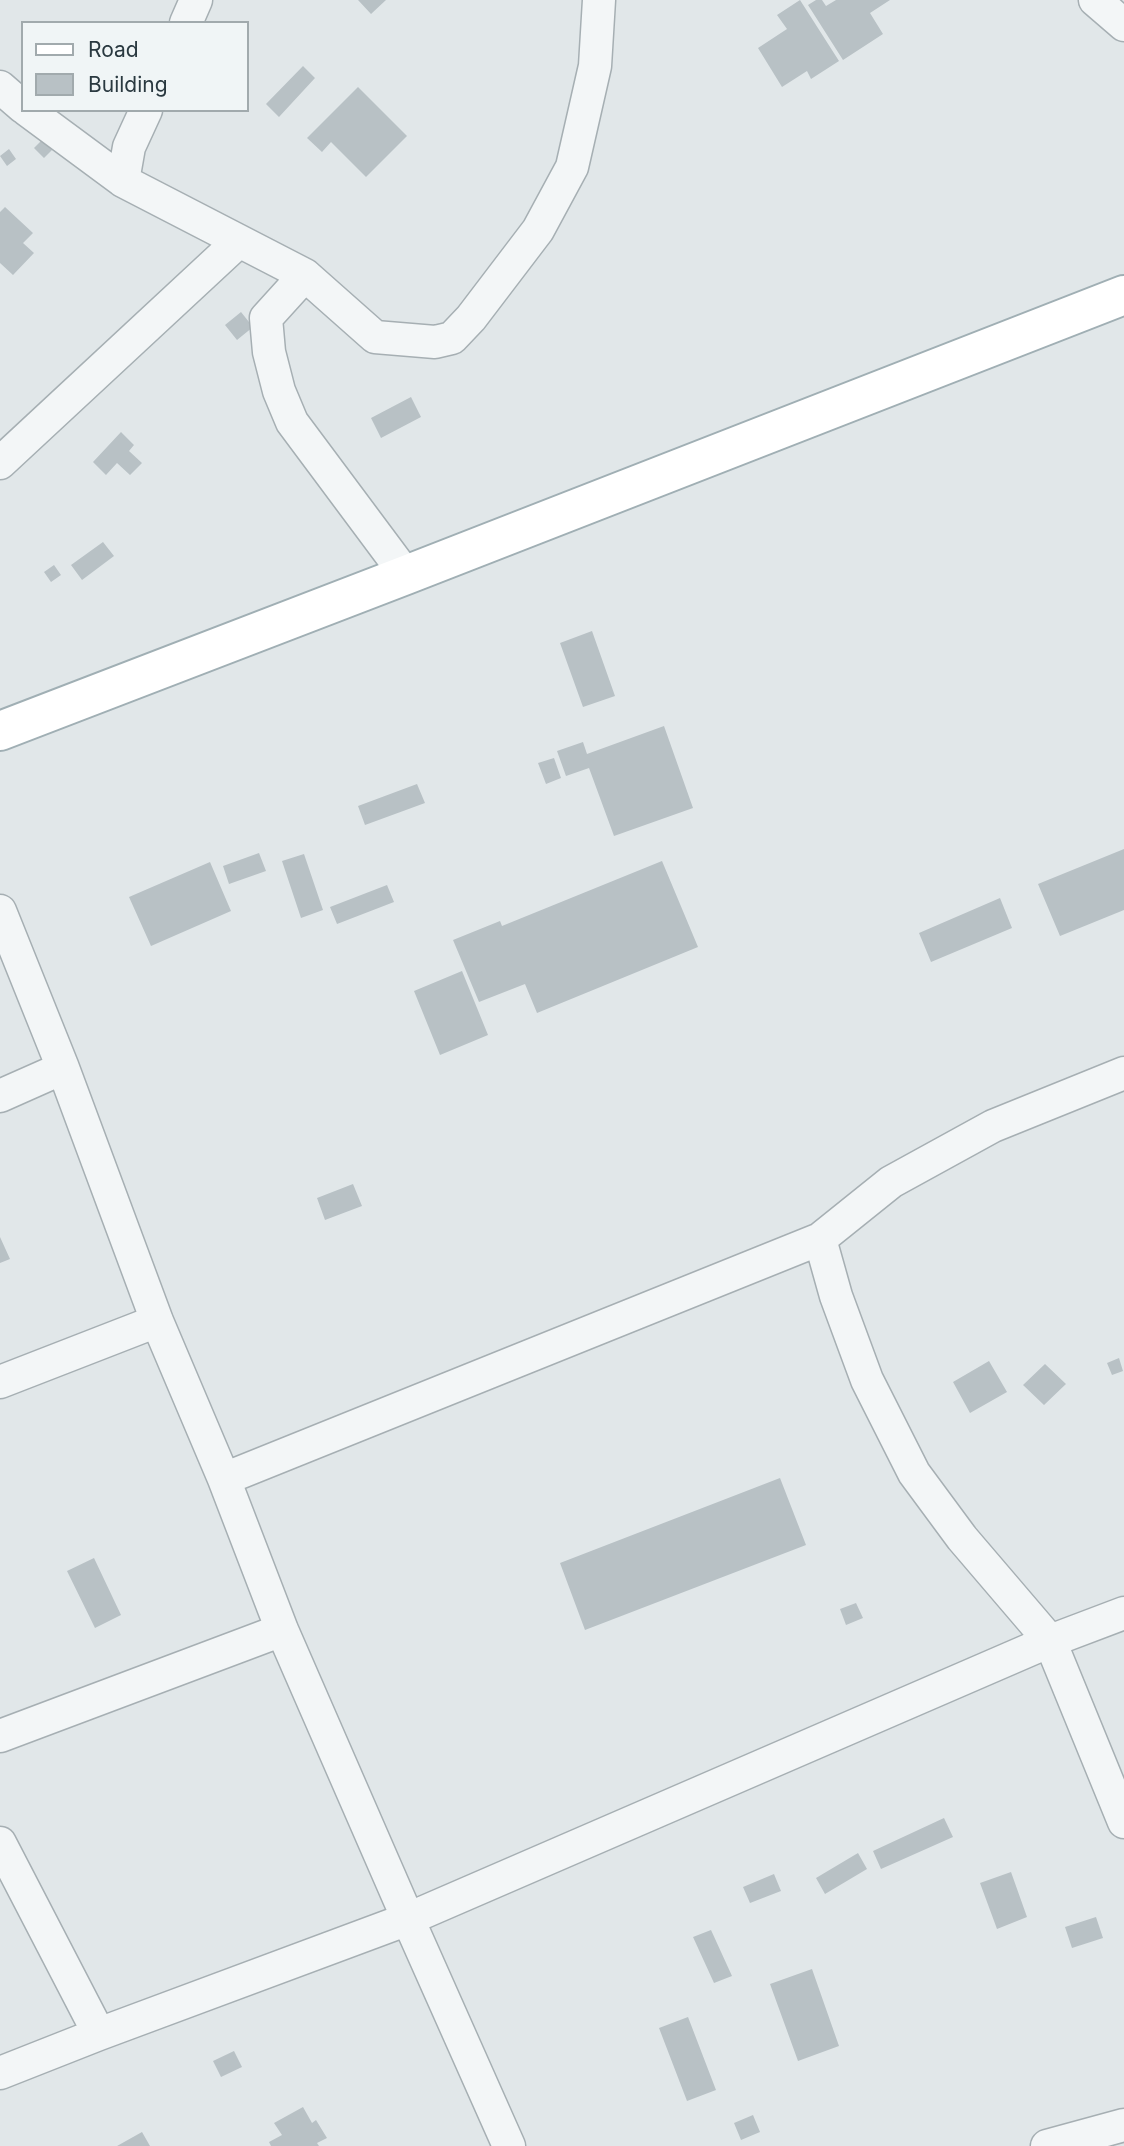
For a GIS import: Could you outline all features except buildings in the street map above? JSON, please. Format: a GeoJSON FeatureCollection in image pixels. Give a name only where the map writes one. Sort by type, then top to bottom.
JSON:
{"type":"FeatureCollection","features":[{"type":"Feature","properties":{"kind":"main road"},"geometry":{"type":"LineString","coordinates":[[0,731],[1124,295]]}},
{"type":"Feature","properties":{"kind":"street"},"geometry":{"type":"LineString","coordinates":[[187,21],[195,0]]}},
{"type":"Feature","properties":{"kind":"street"},"geometry":{"type":"LineString","coordinates":[[30,112],[123,181],[305,275],[375,337],[435,342],[452,338],[471,318],[538,230],[572,167],[595,66],[599,0]]}},
{"type":"Feature","properties":{"kind":"street"},"geometry":{"type":"LineString","coordinates":[[1095,0],[1124,25]]}},
{"type":"Feature","properties":{"kind":"street"},"geometry":{"type":"LineString","coordinates":[[0,86],[21,105]]}},
{"type":"Feature","properties":{"kind":"street"},"geometry":{"type":"LineString","coordinates":[[123,181],[129,147],[145,112]]}},
{"type":"Feature","properties":{"kind":"street"},"geometry":{"type":"LineString","coordinates":[[0,463],[239,241]]}},
{"type":"Feature","properties":{"kind":"street"},"geometry":{"type":"LineString","coordinates":[[305,275],[266,318],[279,391],[292,422],[406,575]]}},
{"type":"Feature","properties":{"kind":"street"},"geometry":{"type":"LineString","coordinates":[[0,911],[63,1068],[157,1321],[224,1479],[282,1630],[509,2146]]}},
{"type":"Feature","properties":{"kind":"street"},"geometry":{"type":"LineString","coordinates":[[0,1096],[63,1068]]}},
{"type":"Feature","properties":{"kind":"street"},"geometry":{"type":"LineString","coordinates":[[224,1479],[820,1239],[891,1182],[993,1126],[1124,1073]]}},
{"type":"Feature","properties":{"kind":"street"},"geometry":{"type":"LineString","coordinates":[[820,1239],[836,1296],[867,1380],[914,1473],[962,1538],[1050,1642],[1124,1822]]}},
{"type":"Feature","properties":{"kind":"street"},"geometry":{"type":"LineString","coordinates":[[0,1382],[157,1321]]}},
{"type":"Feature","properties":{"kind":"street"},"geometry":{"type":"LineString","coordinates":[[0,2073],[408,1919],[1050,1642],[1124,1613]]}},
{"type":"Feature","properties":{"kind":"street"},"geometry":{"type":"LineString","coordinates":[[0,1736],[282,1630]]}},
{"type":"Feature","properties":{"kind":"street"},"geometry":{"type":"LineString","coordinates":[[0,1843],[99,2034]]}},
{"type":"Feature","properties":{"kind":"street"},"geometry":{"type":"LineString","coordinates":[[1047,2146],[1124,2125]]}}]}
